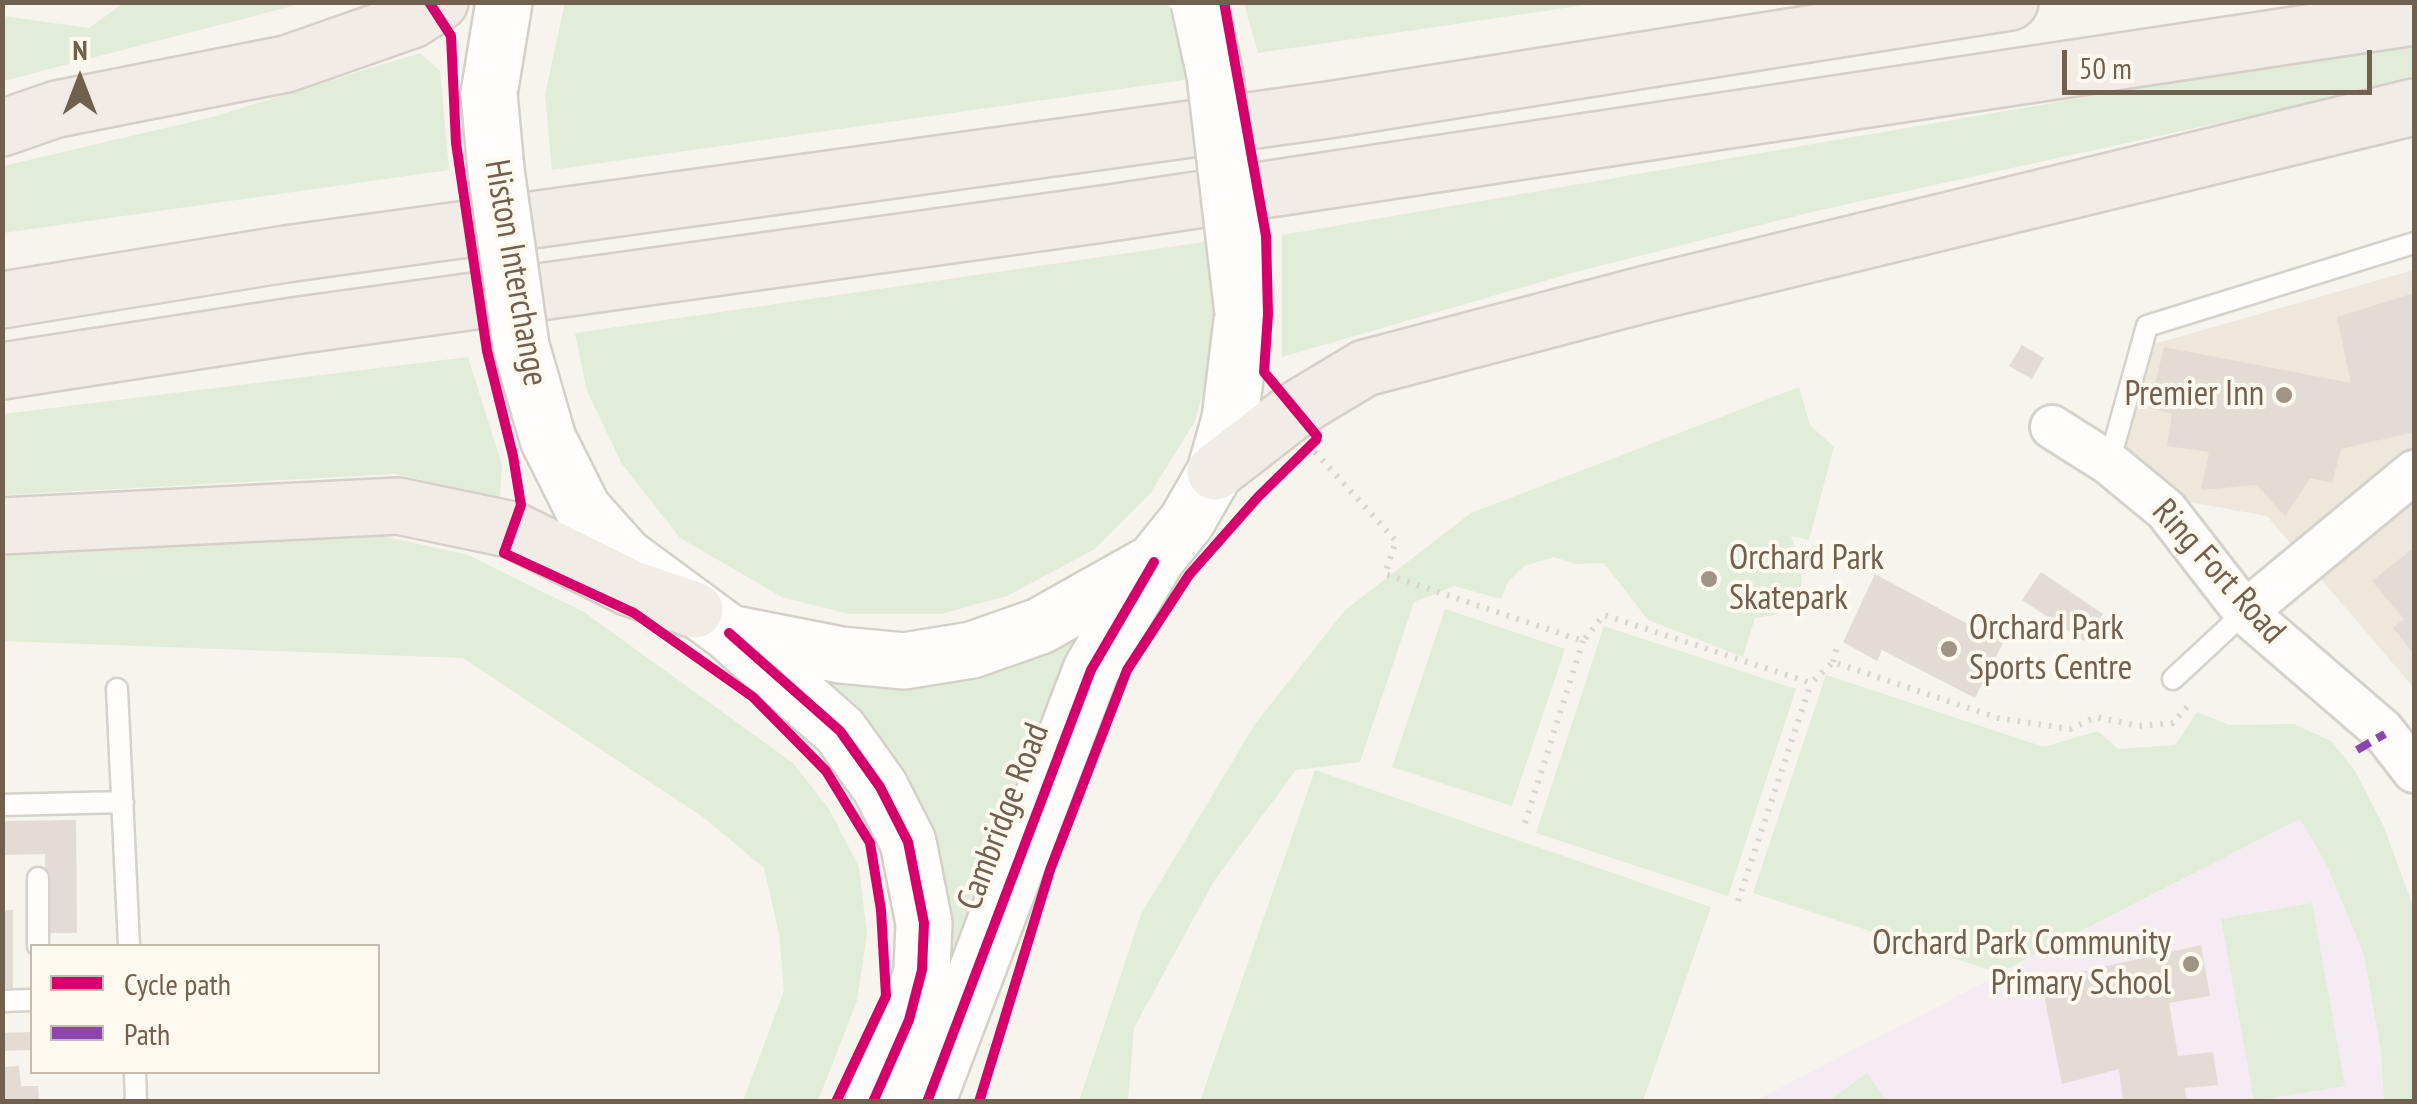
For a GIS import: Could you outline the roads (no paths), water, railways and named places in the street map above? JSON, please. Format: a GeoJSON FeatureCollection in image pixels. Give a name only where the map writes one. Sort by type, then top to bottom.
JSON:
{"type":"FeatureCollection","features":[{"type":"Feature","properties":{"kind":"highway"},"geometry":{"type":"LineString","coordinates":[[2,128],[58,109],[286,64],[412,20],[440,2]]}},
{"type":"Feature","properties":{"kind":"highway"},"geometry":{"type":"LineString","coordinates":[[2,300],[286,254],[1328,110],[2010,2]]}},
{"type":"Feature","properties":{"kind":"highway"},"geometry":{"type":"LineString","coordinates":[[2,371],[294,326],[1129,210],[2414,16]]}},
{"type":"Feature","properties":{"kind":"highway"},"geometry":{"type":"LineString","coordinates":[[1215,472],[1301,439],[1365,368],[1650,293],[2414,107]]}},
{"type":"Feature","properties":{"kind":"highway"},"geometry":{"type":"LineString","coordinates":[[2,526],[398,506],[513,530],[630,588],[712,622]]}},
{"type":"Feature","properties":{"kind":"main road","name":"Histon Interchange"},"geometry":{"type":"LineString","coordinates":[[504,2],[489,94],[521,346],[548,439],[583,509],[626,558],[712,622],[841,655],[904,661],[972,650],[1040,626],[1154,562],[1187,521],[1215,472],[1233,402],[1243,312],[1214,74],[1199,2]]}},
{"type":"Feature","properties":{"kind":"main road","name":"Cambridge Road"},"geometry":{"type":"LineString","coordinates":[[926,1102],[1091,670],[1154,562]]}},
{"type":"Feature","properties":{"kind":"main road","name":"Cambridge Road"},"geometry":{"type":"LineString","coordinates":[[712,622],[840,731],[880,786],[908,842],[924,924],[922,970],[909,1020],[872,1102]]}},
{"type":"Feature","properties":{"kind":"street","name":"Ring Fort Road"},"geometry":{"type":"LineString","coordinates":[[2052,428],[2109,462],[2166,510],[2245,612],[2382,731],[2414,772]]}},
{"type":"Feature","properties":{"kind":"street"},"geometry":{"type":"LineString","coordinates":[[2245,612],[2414,472]]}},
{"type":"Feature","properties":{"kind":"lane"},"geometry":{"type":"LineString","coordinates":[[2109,462],[2147,326],[2414,243]]}},
{"type":"Feature","properties":{"kind":"lane"},"geometry":{"type":"LineString","coordinates":[[2173,679],[2245,612]]}},
{"type":"Feature","properties":{"kind":"lane"},"geometry":{"type":"LineString","coordinates":[[117,689],[129,944]]}},
{"type":"Feature","properties":{"kind":"lane"},"geometry":{"type":"LineString","coordinates":[[2,805],[123,802]]}},
{"type":"Feature","properties":{"kind":"lane"},"geometry":{"type":"LineString","coordinates":[[38,878],[38,944]]}},
{"type":"Feature","properties":{"kind":"lane"},"geometry":{"type":"LineString","coordinates":[[2,1001],[30,1000]]}},
{"type":"Feature","properties":{"kind":"lane"},"geometry":{"type":"LineString","coordinates":[[134,1074],[136,1102]]}},
{"type":"Feature","properties":{"kind":"place","name":"Premier Inn"},"geometry":{"type":"Point","coordinates":[2284,395]}},
{"type":"Feature","properties":{"kind":"place","name":"Orchard Park Skatepark"},"geometry":{"type":"Point","coordinates":[1709,579]}},
{"type":"Feature","properties":{"kind":"place","name":"Orchard Park Sports Centre"},"geometry":{"type":"Point","coordinates":[1949,649]}},
{"type":"Feature","properties":{"kind":"place","name":"Orchard Park Community Primary School"},"geometry":{"type":"Point","coordinates":[2191,964]}}]}
